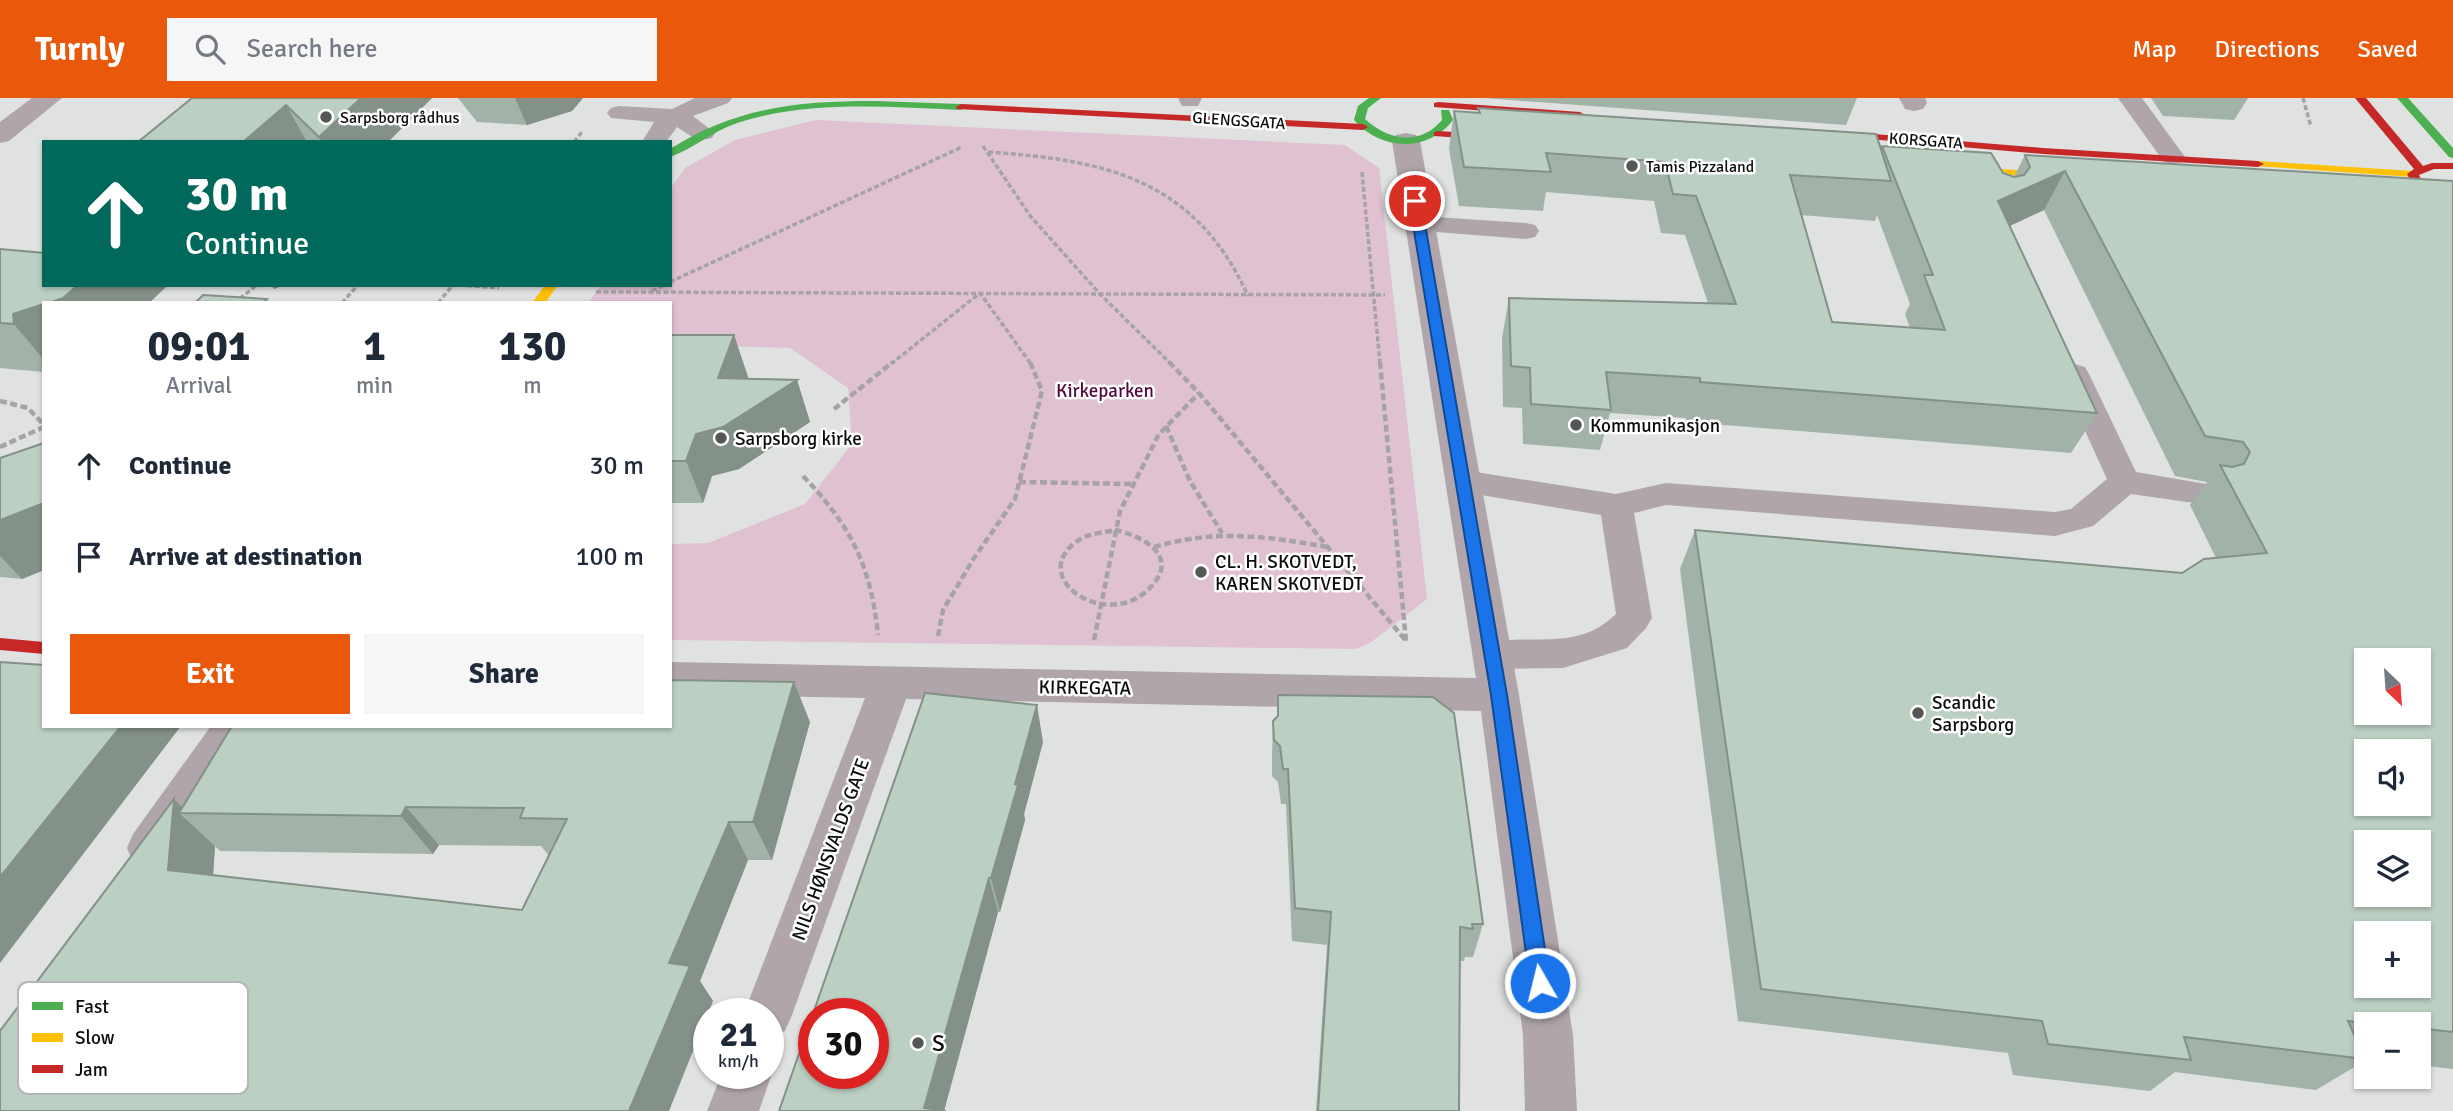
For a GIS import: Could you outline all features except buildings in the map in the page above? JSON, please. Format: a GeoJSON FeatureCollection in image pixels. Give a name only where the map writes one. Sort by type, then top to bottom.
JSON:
{"type":"FeatureCollection","features":[{"type":"Feature","properties":{"kind":"street"},"geometry":{"type":"LineString","coordinates":[[0,135],[48,98]]}},
{"type":"Feature","properties":{"kind":"street"},"geometry":{"type":"LineString","coordinates":[[1422,98],[1446,112],[1448,120],[1438,134]]}},
{"type":"Feature","properties":{"kind":"street"},"geometry":{"type":"LineString","coordinates":[[2360,98],[2416,172],[2413,182],[2419,190],[2429,199],[2453,210]]}},
{"type":"Feature","properties":{"kind":"street"},"geometry":{"type":"LineString","coordinates":[[2402,98],[2453,155]]}},
{"type":"Feature","properties":{"kind":"street"},"geometry":{"type":"LineString","coordinates":[[1344,99],[1374,99]]}},
{"type":"Feature","properties":{"kind":"street"},"geometry":{"type":"LineString","coordinates":[[1363,127],[1358,112],[1374,99]]}},
{"type":"Feature","properties":{"kind":"street","name":"GLENGSGATA"},"geometry":{"type":"LineString","coordinates":[[1114,113],[1194,100]]}},
{"type":"Feature","properties":{"kind":"street","name":"GLENGSGATA"},"geometry":{"type":"LineString","coordinates":[[672,153],[703,133],[734,120],[777,110],[828,106],[906,105],[1114,113],[1363,127],[1381,137],[1406,141]]}},
{"type":"Feature","properties":{"kind":"street"},"geometry":{"type":"LineString","coordinates":[[1438,105],[1598,117]]}},
{"type":"Feature","properties":{"kind":"street","name":"KORSGATA"},"geometry":{"type":"LineString","coordinates":[[1816,132],[2043,151],[2416,172],[2431,165],[2453,166]]}},
{"type":"Feature","properties":{"kind":"street"},"geometry":{"type":"LineString","coordinates":[[1514,139],[1438,134],[1406,141],[1496,675],[1548,1035],[1551,1111]]}},
{"type":"Feature","properties":{"kind":"street","name":"KORSGATA"},"geometry":{"type":"LineString","coordinates":[[1933,168],[2084,177]]}},
{"type":"Feature","properties":{"kind":"street"},"geometry":{"type":"LineString","coordinates":[[2402,197],[2429,199]]}},
{"type":"Feature","properties":{"kind":"street"},"geometry":{"type":"LineString","coordinates":[[540,301],[550,287]]}},
{"type":"Feature","properties":{"kind":"street"},"geometry":{"type":"LineString","coordinates":[[0,644],[42,649]]}},
{"type":"Feature","properties":{"kind":"street","name":"KIRKEGATA"},"geometry":{"type":"LineString","coordinates":[[672,678],[891,683],[1496,675]]}},
{"type":"Feature","properties":{"kind":"street","name":"NILS HØNSVALDS GATE"},"geometry":{"type":"LineString","coordinates":[[775,998],[891,683]]}},
{"type":"Feature","properties":{"kind":"street"},"geometry":{"type":"LineString","coordinates":[[125,884],[233,728]]}},
{"type":"Feature","properties":{"kind":"street"},"geometry":{"type":"LineString","coordinates":[[733,1111],[741,1089]]}},
{"type":"Feature","properties":{"kind":"lane"},"geometry":{"type":"LineString","coordinates":[[655,140],[656,135],[676,116],[720,98]]}},
{"type":"Feature","properties":{"kind":"lane"},"geometry":{"type":"LineString","coordinates":[[882,98],[906,105]]}},
{"type":"Feature","properties":{"kind":"lane"},"geometry":{"type":"LineString","coordinates":[[2130,98],[2174,157]]}},
{"type":"Feature","properties":{"kind":"lane"},"geometry":{"type":"LineString","coordinates":[[619,113],[676,116],[703,133]]}},
{"type":"Feature","properties":{"kind":"lane"},"geometry":{"type":"LineString","coordinates":[[1968,143],[1990,194]]}},
{"type":"Feature","properties":{"kind":"lane"},"geometry":{"type":"LineString","coordinates":[[1419,224],[1526,231]]}},
{"type":"Feature","properties":{"kind":"lane"},"geometry":{"type":"LineString","coordinates":[[2060,346],[2125,482]]}},
{"type":"Feature","properties":{"kind":"lane"},"geometry":{"type":"LineString","coordinates":[[1463,481],[1616,506],[1666,494],[2055,524],[2081,518],[2125,482],[2201,493]]}},
{"type":"Feature","properties":{"kind":"lane"},"geometry":{"type":"LineString","coordinates":[[1496,675],[1614,638],[1634,618],[1616,506]]}},
{"type":"Feature","properties":{"kind":"path"},"geometry":{"type":"LineString","coordinates":[[978,139],[1031,216],[1100,294],[1121,312],[1199,393],[1406,642],[1362,166]]}},
{"type":"Feature","properties":{"kind":"path"},"geometry":{"type":"LineString","coordinates":[[672,281],[966,145]]}},
{"type":"Feature","properties":{"kind":"path"},"geometry":{"type":"LineString","coordinates":[[987,152],[1080,162],[1125,175],[1188,209],[1219,240],[1239,272],[1248,296]]}},
{"type":"Feature","properties":{"kind":"path"},"geometry":{"type":"LineString","coordinates":[[237,301],[254,287]]}},
{"type":"Feature","properties":{"kind":"path"},"geometry":{"type":"LineString","coordinates":[[344,301],[356,287]]}},
{"type":"Feature","properties":{"kind":"path"},"geometry":{"type":"LineString","coordinates":[[440,301],[451,287]]}},
{"type":"Feature","properties":{"kind":"path"},"geometry":{"type":"LineString","coordinates":[[485,287],[510,289]]}},
{"type":"Feature","properties":{"kind":"path"},"geometry":{"type":"LineString","coordinates":[[649,292],[660,287]]}},
{"type":"Feature","properties":{"kind":"path"},"geometry":{"type":"LineString","coordinates":[[589,292],[1431,295]]}},
{"type":"Feature","properties":{"kind":"path"},"geometry":{"type":"LineString","coordinates":[[834,409],[980,293]]}},
{"type":"Feature","properties":{"kind":"path"},"geometry":{"type":"LineString","coordinates":[[936,649],[943,610],[974,558],[1015,499],[1042,391],[1026,352],[980,293]]}},
{"type":"Feature","properties":{"kind":"path"},"geometry":{"type":"LineString","coordinates":[[1091,651],[1120,511],[1159,434],[1199,393]]}},
{"type":"Feature","properties":{"kind":"path"},"geometry":{"type":"LineString","coordinates":[[0,401],[27,408],[42,424]]}},
{"type":"Feature","properties":{"kind":"path"},"geometry":{"type":"LineString","coordinates":[[1166,426],[1177,460],[1191,488],[1222,533]]}},
{"type":"Feature","properties":{"kind":"path"},"geometry":{"type":"LineString","coordinates":[[0,447],[42,427]]}},
{"type":"Feature","properties":{"kind":"path"},"geometry":{"type":"LineString","coordinates":[[803,477],[831,503],[860,549],[876,600],[878,637]]}},
{"type":"Feature","properties":{"kind":"path"},"geometry":{"type":"LineString","coordinates":[[1019,482],[1133,484]]}},
{"type":"Feature","properties":{"kind":"path"},"geometry":{"type":"LineString","coordinates":[[1115,530],[1137,535],[1154,547],[1160,557],[1161,569],[1156,581],[1134,600],[1100,605],[1083,601],[1070,593],[1061,582],[1061,557],[1070,546],[1098,531],[1115,530]]}},
{"type":"Feature","properties":{"kind":"path"},"geometry":{"type":"LineString","coordinates":[[1154,547],[1186,536],[1222,533],[1327,547]]}},
{"type":"Feature","properties":{"kind":"green space","name":"Kirkeparken"},"geometry":{"type":"Polygon","coordinates":[[[816,120],[1345,145],[1379,168],[1427,599],[1370,643],[1356,649],[672,640],[672,544],[708,543],[805,504],[852,444],[848,388],[790,348],[672,345],[672,301],[589,301],[600,287],[672,287],[672,186],[685,168],[735,140],[816,120]]]}},
{"type":"Feature","properties":{"kind":"traffic: fast"},"geometry":{"type":"LineString","coordinates":[[1376,98],[1363,106],[1359,120],[1369,129],[1392,140],[1405,142],[1429,137],[1448,120],[1445,112]]}},
{"type":"Feature","properties":{"kind":"traffic: fast"},"geometry":{"type":"LineString","coordinates":[[2402,98],[2453,155]]}},
{"type":"Feature","properties":{"kind":"traffic: fast"},"geometry":{"type":"LineString","coordinates":[[672,153],[723,124],[784,109],[844,104],[961,107]]}},
{"type":"Feature","properties":{"kind":"traffic: slow"},"geometry":{"type":"LineString","coordinates":[[2258,164],[2413,174]]}},
{"type":"Feature","properties":{"kind":"traffic: slow"},"geometry":{"type":"LineString","coordinates":[[1950,169],[2068,176]]}},
{"type":"Feature","properties":{"kind":"traffic: slow"},"geometry":{"type":"LineString","coordinates":[[540,301],[550,287]]}},
{"type":"Feature","properties":{"kind":"traffic: jam"},"geometry":{"type":"LineString","coordinates":[[2360,98],[2420,169]]}},
{"type":"Feature","properties":{"kind":"traffic: jam"},"geometry":{"type":"LineString","coordinates":[[1438,105],[1580,115]]}},
{"type":"Feature","properties":{"kind":"traffic: jam"},"geometry":{"type":"LineString","coordinates":[[961,107],[1363,127]]}},
{"type":"Feature","properties":{"kind":"traffic: jam"},"geometry":{"type":"LineString","coordinates":[[1826,133],[2043,151],[2258,164]]}},
{"type":"Feature","properties":{"kind":"traffic: jam"},"geometry":{"type":"LineString","coordinates":[[1438,134],[1502,138]]}},
{"type":"Feature","properties":{"kind":"traffic: jam"},"geometry":{"type":"LineString","coordinates":[[2453,166],[2432,166],[2413,174],[2422,193],[2453,210]]}},
{"type":"Feature","properties":{"kind":"traffic: jam"},"geometry":{"type":"LineString","coordinates":[[0,644],[42,648]]}},
{"type":"Feature","properties":{"kind":"place","name":"Sarpsborg rådhus"},"geometry":{"type":"Point","coordinates":[326,117]}},
{"type":"Feature","properties":{"kind":"place","name":"Tamis Pizzaland"},"geometry":{"type":"Point","coordinates":[1632,166]}},
{"type":"Feature","properties":{"kind":"place","name":"Kommunikasjon"},"geometry":{"type":"Point","coordinates":[1576,425]}},
{"type":"Feature","properties":{"kind":"place","name":"Sarpsborg kirke"},"geometry":{"type":"Point","coordinates":[721,438]}},
{"type":"Feature","properties":{"kind":"place","name":"CL. H. SKOTVEDT, KAREN SKOTVEDT"},"geometry":{"type":"Point","coordinates":[1201,572]}},
{"type":"Feature","properties":{"kind":"place","name":"Scandic Sarpsborg"},"geometry":{"type":"Point","coordinates":[1918,713]}},
{"type":"Feature","properties":{"kind":"place","name":"S"},"geometry":{"type":"Point","coordinates":[918,1043]}},
{"type":"Feature","properties":{"kind":"route"},"geometry":{"type":"LineString","coordinates":[[1415,201],[1499,695],[1540,983]]}}]}
